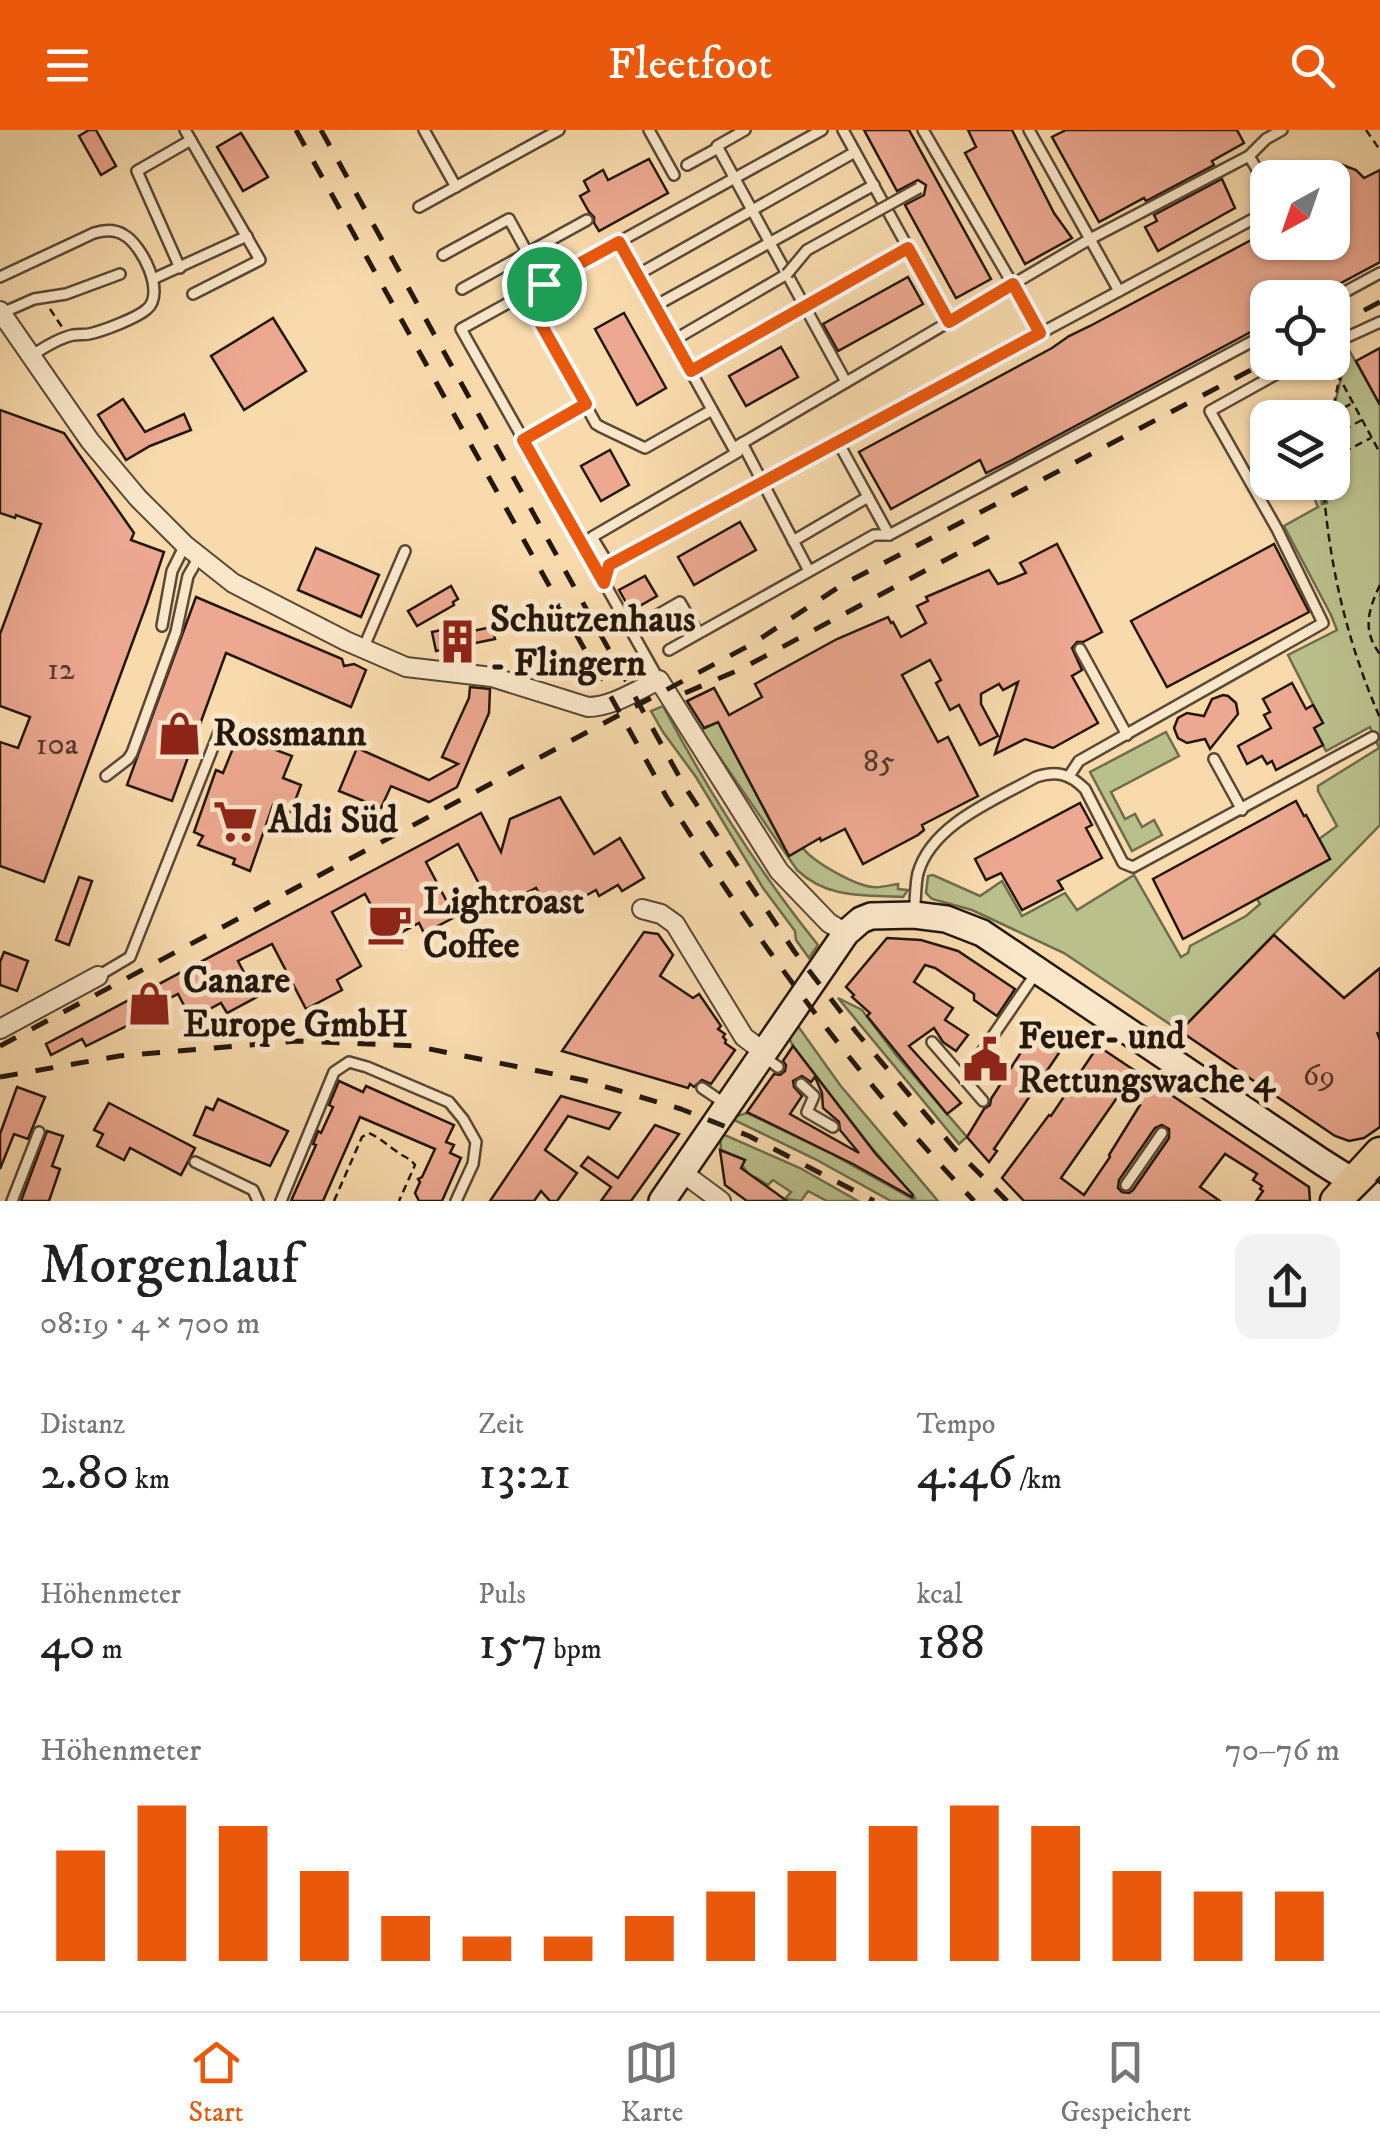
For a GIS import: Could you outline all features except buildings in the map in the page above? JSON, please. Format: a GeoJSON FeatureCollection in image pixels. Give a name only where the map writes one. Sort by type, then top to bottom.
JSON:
{"type":"FeatureCollection","features":[{"type":"Feature","properties":{"kind":"main road"},"geometry":{"type":"LineString","coordinates":[[1345,1191],[1380,1153]]}},
{"type":"Feature","properties":{"kind":"street"},"geometry":{"type":"LineString","coordinates":[[1,312],[90,441],[138,498],[192,551],[233,583],[363,649],[406,666],[501,680],[588,708],[659,680],[778,871],[829,923],[846,932]]}},
{"type":"Feature","properties":{"kind":"street"},"geometry":{"type":"LineString","coordinates":[[642,909],[661,914],[674,924],[744,1038],[768,1058]]}},
{"type":"Feature","properties":{"kind":"street"},"geometry":{"type":"LineString","coordinates":[[662,1201],[728,1105],[768,1058],[846,932],[870,916],[914,915],[973,928],[1038,970],[1345,1191],[1380,1201]]}},
{"type":"Feature","properties":{"kind":"street"},"geometry":{"type":"LineString","coordinates":[[0,1029],[98,976]]}},
{"type":"Feature","properties":{"kind":"street"},"geometry":{"type":"LineString","coordinates":[[682,1172],[721,1201]]}},
{"type":"Feature","properties":{"kind":"lane"},"geometry":{"type":"LineString","coordinates":[[424,130],[456,187]]}},
{"type":"Feature","properties":{"kind":"lane"},"geometry":{"type":"LineString","coordinates":[[419,208],[559,130]]}},
{"type":"Feature","properties":{"kind":"lane"},"geometry":{"type":"LineString","coordinates":[[648,130],[674,175]]}},
{"type":"Feature","properties":{"kind":"lane"},"geometry":{"type":"LineString","coordinates":[[687,165],[745,130]]}},
{"type":"Feature","properties":{"kind":"lane"},"geometry":{"type":"LineString","coordinates":[[659,680],[461,329],[822,130]]}},
{"type":"Feature","properties":{"kind":"lane"},"geometry":{"type":"LineString","coordinates":[[843,130],[949,322]]}},
{"type":"Feature","properties":{"kind":"lane"},"geometry":{"type":"LineString","coordinates":[[923,130],[1040,333]]}},
{"type":"Feature","properties":{"kind":"lane"},"geometry":{"type":"LineString","coordinates":[[1029,130],[1119,290]]}},
{"type":"Feature","properties":{"kind":"lane"},"geometry":{"type":"LineString","coordinates":[[609,565],[592,537],[1090,239],[1249,156],[1263,134],[1282,130]]}},
{"type":"Feature","properties":{"kind":"lane"},"geometry":{"type":"LineString","coordinates":[[180,268],[138,171],[188,135],[260,260],[193,294]]}},
{"type":"Feature","properties":{"kind":"lane"},"geometry":{"type":"LineString","coordinates":[[718,148],[846,382]]}},
{"type":"Feature","properties":{"kind":"lane"},"geometry":{"type":"LineString","coordinates":[[637,275],[856,152]]}},
{"type":"Feature","properties":{"kind":"lane"},"geometry":{"type":"LineString","coordinates":[[1249,156],[1251,160]]}},
{"type":"Feature","properties":{"kind":"lane"},"geometry":{"type":"LineString","coordinates":[[655,306],[874,185]]}},
{"type":"Feature","properties":{"kind":"lane"},"geometry":{"type":"LineString","coordinates":[[674,340],[787,274],[807,250],[919,188]]}},
{"type":"Feature","properties":{"kind":"lane"},"geometry":{"type":"LineString","coordinates":[[444,255],[509,220],[544,284]]}},
{"type":"Feature","properties":{"kind":"lane"},"geometry":{"type":"LineString","coordinates":[[462,289],[587,220]]}},
{"type":"Feature","properties":{"kind":"lane"},"geometry":{"type":"LineString","coordinates":[[604,583],[609,565],[1250,221]]}},
{"type":"Feature","properties":{"kind":"lane"},"geometry":{"type":"LineString","coordinates":[[0,278],[104,230],[126,236],[137,246],[153,280],[155,298],[145,311],[87,335],[73,335],[31,356]]}},
{"type":"Feature","properties":{"kind":"lane"},"geometry":{"type":"LineString","coordinates":[[153,280],[247,236]]}},
{"type":"Feature","properties":{"kind":"lane"},"geometry":{"type":"LineString","coordinates":[[619,242],[712,410],[762,482],[809,571]]}},
{"type":"Feature","properties":{"kind":"lane"},"geometry":{"type":"LineString","coordinates":[[691,371],[908,248]]}},
{"type":"Feature","properties":{"kind":"lane"},"geometry":{"type":"LineString","coordinates":[[1350,289],[1380,273]]}},
{"type":"Feature","properties":{"kind":"lane"},"geometry":{"type":"LineString","coordinates":[[1,312],[120,274]]}},
{"type":"Feature","properties":{"kind":"lane"},"geometry":{"type":"LineString","coordinates":[[524,294],[600,427],[645,448],[712,410]]}},
{"type":"Feature","properties":{"kind":"lane"},"geometry":{"type":"LineString","coordinates":[[1350,336],[1380,322]]}},
{"type":"Feature","properties":{"kind":"lane"},"geometry":{"type":"LineString","coordinates":[[668,650],[874,535],[889,535],[1250,343]]}},
{"type":"Feature","properties":{"kind":"lane"},"geometry":{"type":"LineString","coordinates":[[1070,776],[1079,761],[1323,623],[1210,411],[1266,380]]}},
{"type":"Feature","properties":{"kind":"lane"},"geometry":{"type":"LineString","coordinates":[[523,440],[586,404]]}},
{"type":"Feature","properties":{"kind":"lane"},"geometry":{"type":"LineString","coordinates":[[838,442],[889,535]]}},
{"type":"Feature","properties":{"kind":"lane"},"geometry":{"type":"LineString","coordinates":[[794,541],[868,497]]}},
{"type":"Feature","properties":{"kind":"lane"},"geometry":{"type":"LineString","coordinates":[[162,626],[172,570],[192,551]]}},
{"type":"Feature","properties":{"kind":"lane"},"geometry":{"type":"LineString","coordinates":[[106,776],[132,753],[176,632],[192,551]]}},
{"type":"Feature","properties":{"kind":"lane"},"geometry":{"type":"LineString","coordinates":[[363,649],[406,551]]}},
{"type":"Feature","properties":{"kind":"lane"},"geometry":{"type":"LineString","coordinates":[[652,618],[680,602],[698,633]]}},
{"type":"Feature","properties":{"kind":"lane"},"geometry":{"type":"LineString","coordinates":[[1080,649],[1128,735]]}},
{"type":"Feature","properties":{"kind":"lane"},"geometry":{"type":"LineString","coordinates":[[98,976],[130,957],[223,722]]}},
{"type":"Feature","properties":{"kind":"lane"},"geometry":{"type":"LineString","coordinates":[[914,915],[918,873],[944,832],[1036,777],[1050,772],[1070,776],[1085,789],[1123,863],[1133,866],[1373,738]]}},
{"type":"Feature","properties":{"kind":"lane"},"geometry":{"type":"LineString","coordinates":[[1214,759],[1242,810]]}},
{"type":"Feature","properties":{"kind":"lane"},"geometry":{"type":"LineString","coordinates":[[964,1078],[1038,970]]}},
{"type":"Feature","properties":{"kind":"lane"},"geometry":{"type":"LineString","coordinates":[[932,1042],[983,1101]]}},
{"type":"Feature","properties":{"kind":"lane"},"geometry":{"type":"LineString","coordinates":[[280,1201],[334,1072],[349,1062],[449,1102],[463,1119],[476,1142],[472,1164],[456,1201]]}},
{"type":"Feature","properties":{"kind":"lane"},"geometry":{"type":"LineString","coordinates":[[801,1084],[814,1096],[807,1112],[833,1127]]}},
{"type":"Feature","properties":{"kind":"lane"},"geometry":{"type":"LineString","coordinates":[[702,1088],[728,1105]]}},
{"type":"Feature","properties":{"kind":"lane"},"geometry":{"type":"LineString","coordinates":[[12,1201],[39,1132]]}},
{"type":"Feature","properties":{"kind":"lane"},"geometry":{"type":"LineString","coordinates":[[1126,1185],[1162,1133]]}},
{"type":"Feature","properties":{"kind":"lane"},"geometry":{"type":"LineString","coordinates":[[195,1162],[254,1190],[258,1201]]}},
{"type":"Feature","properties":{"kind":"path"},"geometry":{"type":"LineString","coordinates":[[1366,130],[1380,150]]}},
{"type":"Feature","properties":{"kind":"path"},"geometry":{"type":"LineString","coordinates":[[1334,400],[1338,380]]}},
{"type":"Feature","properties":{"kind":"path"},"geometry":{"type":"LineString","coordinates":[[1341,380],[1380,453]]}},
{"type":"Feature","properties":{"kind":"path"},"geometry":{"type":"LineString","coordinates":[[1330,390],[1336,387]]}},
{"type":"Feature","properties":{"kind":"path"},"geometry":{"type":"LineString","coordinates":[[1350,426],[1362,420]]}},
{"type":"Feature","properties":{"kind":"path"},"geometry":{"type":"LineString","coordinates":[[1350,449],[1372,438]]}},
{"type":"Feature","properties":{"kind":"path"},"geometry":{"type":"LineString","coordinates":[[1324,500],[1343,617],[1380,718]]}},
{"type":"Feature","properties":{"kind":"path"},"geometry":{"type":"LineString","coordinates":[[1380,585],[1367,628],[1380,654]]}},
{"type":"Feature","properties":{"kind":"path"},"geometry":{"type":"LineString","coordinates":[[1376,1032],[1380,1040]]}},
{"type":"Feature","properties":{"kind":"path"},"geometry":{"type":"LineString","coordinates":[[334,1201],[362,1136],[370,1132],[415,1165],[399,1201]]}},
{"type":"Feature","properties":{"kind":"green space"},"geometry":{"type":"Polygon","coordinates":[[[1350,352],[1380,405],[1380,825],[1180,1031],[1064,953],[972,910],[932,899],[926,893],[928,876],[980,896],[1002,881],[1022,916],[1065,893],[1077,910],[1134,875],[1181,957],[1190,946],[1246,916],[1260,904],[1257,899],[1330,859],[1319,839],[1337,826],[1318,786],[1379,748],[1370,727],[1326,751],[1314,728],[1322,722],[1288,655],[1337,630],[1284,526],[1318,507],[1315,500],[1322,500],[1322,504],[1327,500],[1350,500],[1350,400],[1336,400],[1341,380],[1350,380],[1350,352]]]}},
{"type":"Feature","properties":{"kind":"green space"},"geometry":{"type":"Polygon","coordinates":[[[663,706],[735,829],[818,945],[809,958],[696,777],[663,732],[651,711],[663,706]]]}},
{"type":"Feature","properties":{"kind":"green space"},"geometry":{"type":"Polygon","coordinates":[[[718,722],[789,856],[803,848],[825,866],[866,886],[898,884],[898,889],[908,890],[903,897],[834,891],[797,870],[701,730],[718,722]]]}},
{"type":"Feature","properties":{"kind":"green space"},"geometry":{"type":"Polygon","coordinates":[[[1166,732],[1179,756],[1111,792],[1125,819],[1135,814],[1142,827],[1154,820],[1162,835],[1132,851],[1090,772],[1166,732]]]}},
{"type":"Feature","properties":{"kind":"green space"},"geometry":{"type":"Polygon","coordinates":[[[838,998],[862,1010],[967,1137],[959,1144],[838,998]]]}},
{"type":"Feature","properties":{"kind":"green space"},"geometry":{"type":"Polygon","coordinates":[[[795,1022],[840,1085],[938,1201],[891,1201],[730,1118],[747,1113],[915,1198],[793,1046],[787,1034],[795,1022]]]}},
{"type":"Feature","properties":{"kind":"green space"},"geometry":{"type":"Polygon","coordinates":[[[720,1133],[800,1168],[858,1201],[827,1201],[808,1191],[801,1201],[785,1199],[791,1192],[773,1180],[768,1185],[752,1179],[742,1165],[745,1160],[721,1150],[720,1133]]]}},
{"type":"Feature","properties":{"kind":"tram line"},"geometry":{"type":"LineString","coordinates":[[1358,1201],[1380,1179]]}},
{"type":"Feature","properties":{"kind":"railway"},"geometry":{"type":"LineString","coordinates":[[296,130],[666,796],[810,1006],[889,1106],[974,1201]]}},
{"type":"Feature","properties":{"kind":"railway"},"geometry":{"type":"LineString","coordinates":[[321,130],[685,787],[794,951],[857,1033],[954,1148],[1007,1201]]}},
{"type":"Feature","properties":{"kind":"railway"},"geometry":{"type":"LineString","coordinates":[[1350,318],[1380,302]]}},
{"type":"Feature","properties":{"kind":"railway"},"geometry":{"type":"LineString","coordinates":[[0,1046],[752,644],[842,585],[1250,370]]}},
{"type":"Feature","properties":{"kind":"railway"},"geometry":{"type":"LineString","coordinates":[[685,693],[741,669],[992,535]]}},
{"type":"Feature","properties":{"kind":"railway"},"geometry":{"type":"LineString","coordinates":[[0,1077],[119,1056],[296,1041],[415,1046],[583,1080],[681,1109],[749,1136],[874,1201]]}},
{"type":"Feature","properties":{"kind":"place","name":"Schützenhaus - Flingern"},"geometry":{"type":"Point","coordinates":[457,642]}},
{"type":"Feature","properties":{"kind":"place","name":"Rossmann"},"geometry":{"type":"Point","coordinates":[180,734]}},
{"type":"Feature","properties":{"kind":"place","name":"Aldi Süd"},"geometry":{"type":"Point","coordinates":[235,821]}},
{"type":"Feature","properties":{"kind":"place","name":"Lightroast Coffee"},"geometry":{"type":"Point","coordinates":[390,924]}},
{"type":"Feature","properties":{"kind":"place","name":"Canare Europe GmbH"},"geometry":{"type":"Point","coordinates":[150,1003]}},
{"type":"Feature","properties":{"kind":"place","name":"Feuer- und Rettungswache 4"},"geometry":{"type":"Point","coordinates":[985,1059]}},
{"type":"Feature","properties":{"kind":"route"},"geometry":{"type":"LineString","coordinates":[[619,242],[691,371],[908,248],[949,322],[1013,284],[1040,333],[609,565],[604,583],[523,440],[586,404],[524,294],[544,284],[619,242]]}}]}
